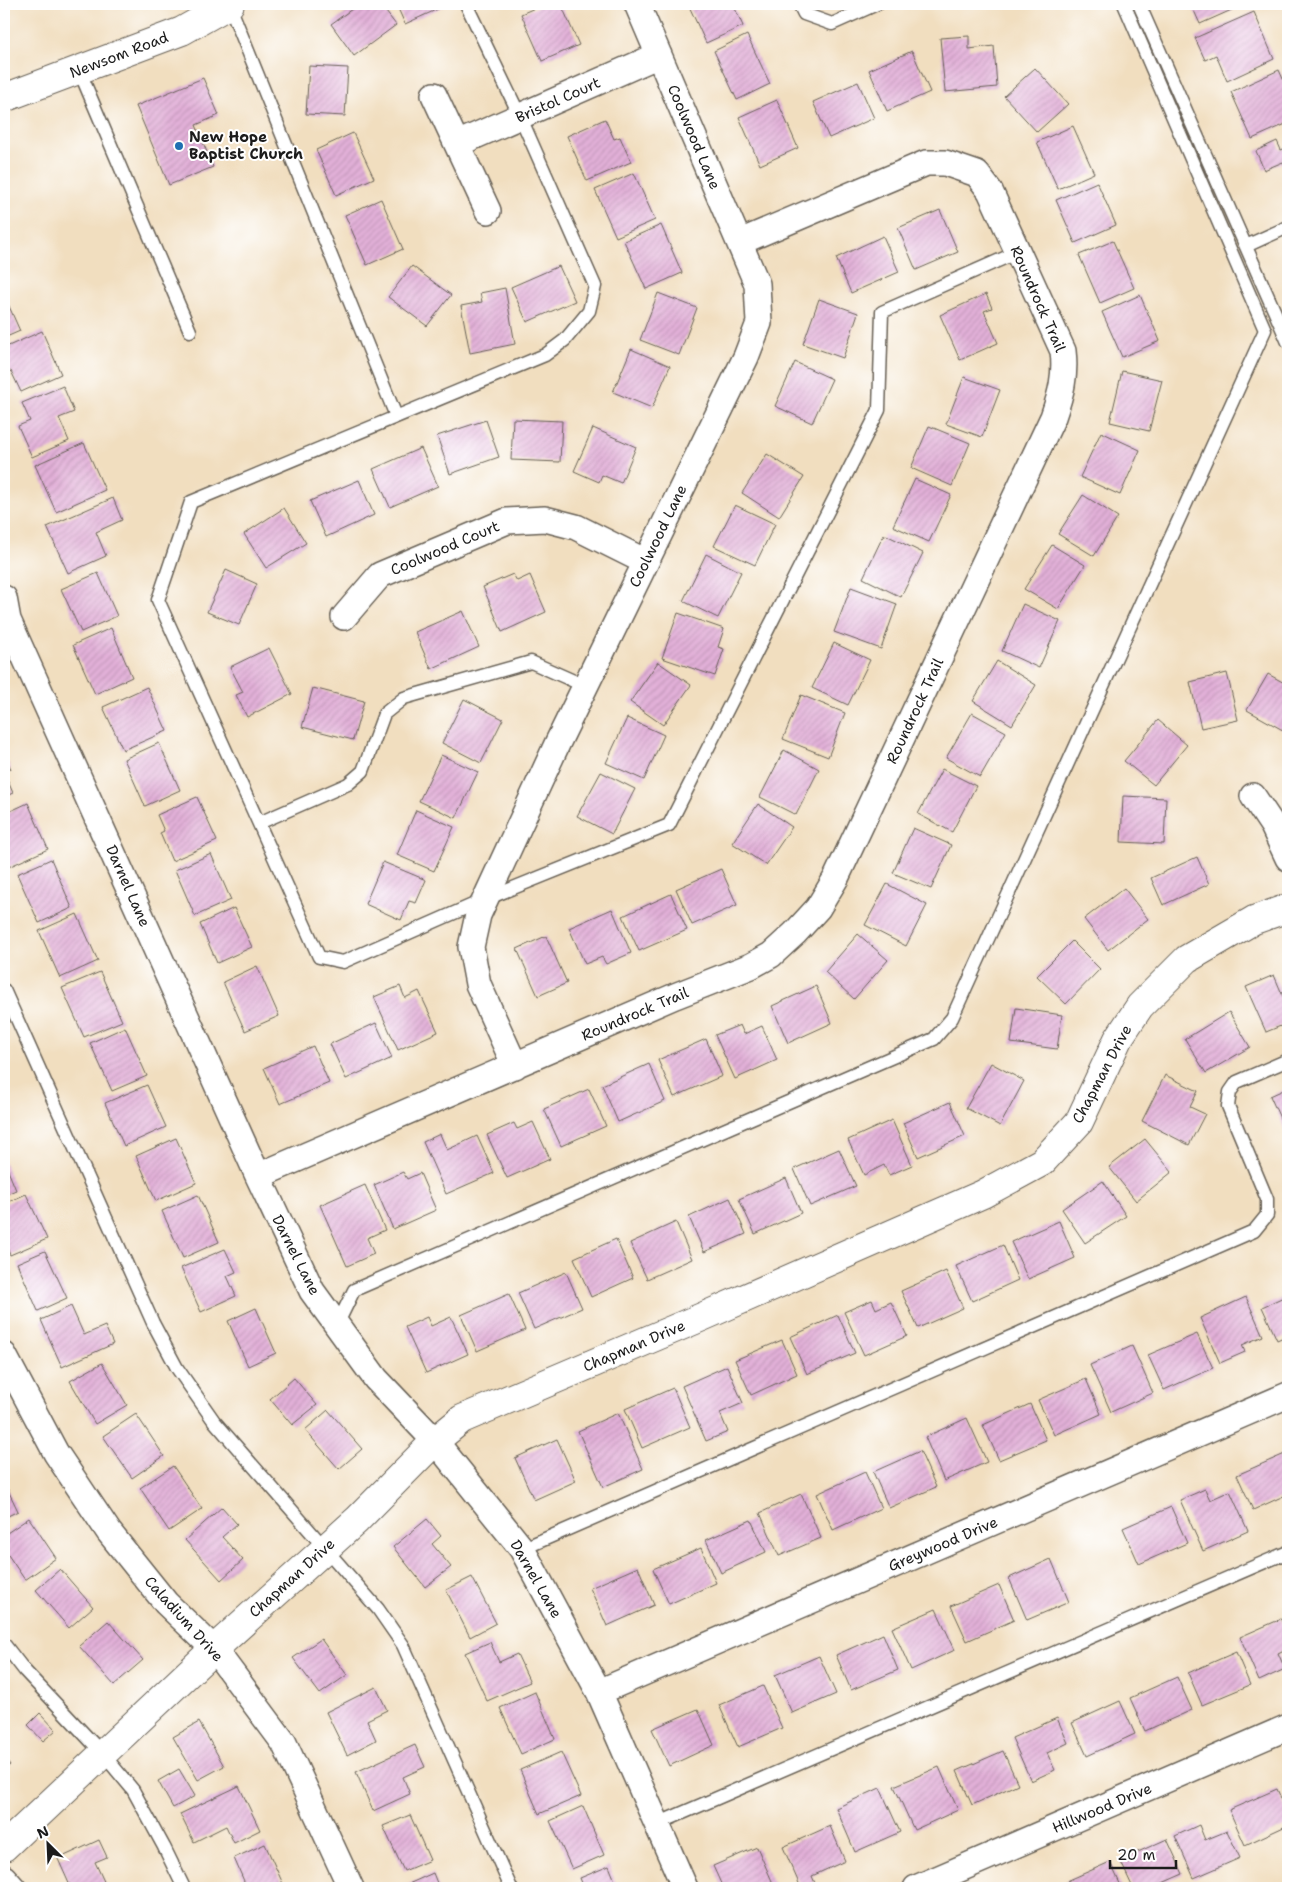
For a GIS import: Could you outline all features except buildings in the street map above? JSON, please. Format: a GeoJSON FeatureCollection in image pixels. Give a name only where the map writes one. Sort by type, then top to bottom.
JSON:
{"type":"FeatureCollection","features":[{"type":"Feature","properties":{"kind":"street","name":"Newsom Road"},"geometry":{"type":"LineString","coordinates":[[4,98],[182,31],[229,4]]}},
{"type":"Feature","properties":{"kind":"street","name":"Coolwood Lane"},"geometry":{"type":"LineString","coordinates":[[516,1066],[478,984],[471,948],[478,915],[585,686],[746,357],[760,322],[757,284],[636,4]]}},
{"type":"Feature","properties":{"kind":"street","name":"Bristol Court"},"geometry":{"type":"LineString","coordinates":[[457,144],[659,55]]}},
{"type":"Feature","properties":{"kind":"street"},"geometry":{"type":"LineString","coordinates":[[434,95],[488,210]]}},
{"type":"Feature","properties":{"kind":"street","name":"Roundrock Trail"},"geometry":{"type":"LineString","coordinates":[[258,1176],[675,996],[751,966],[771,955],[795,933],[818,908],[836,878],[1053,417],[1063,389],[1065,365],[1063,351],[990,191],[977,174],[945,163],[926,163],[740,242]]}},
{"type":"Feature","properties":{"kind":"street","name":"Coolwood Court"},"geometry":{"type":"LineString","coordinates":[[344,617],[380,575],[507,521],[546,519],[576,527],[646,562]]}},
{"type":"Feature","properties":{"kind":"street","name":"Darnel Lane"},"geometry":{"type":"LineString","coordinates":[[4,598],[8,620],[258,1176],[312,1291],[376,1379],[435,1441],[522,1549],[599,1692],[685,1888]]}},
{"type":"Feature","properties":{"kind":"street"},"geometry":{"type":"LineString","coordinates":[[1253,796],[1273,826],[1288,858]]}},
{"type":"Feature","properties":{"kind":"street","name":"Chapman Drive"},"geometry":{"type":"LineString","coordinates":[[4,1847],[214,1649],[357,1520],[435,1441],[462,1419],[974,1198],[1042,1162],[1079,1122],[1118,1039],[1140,1006],[1187,959],[1254,920],[1288,908]]}},
{"type":"Feature","properties":{"kind":"street","name":"Caladium Drive"},"geometry":{"type":"LineString","coordinates":[[4,1355],[56,1453],[109,1532],[166,1603],[214,1649],[284,1742],[351,1888]]}},
{"type":"Feature","properties":{"kind":"street","name":"Greywood Drive"},"geometry":{"type":"LineString","coordinates":[[599,1692],[1288,1395]]}},
{"type":"Feature","properties":{"kind":"street","name":"Hillwood Drive"},"geometry":{"type":"LineString","coordinates":[[916,1888],[1288,1727]]}},
{"type":"Feature","properties":{"kind":"street"},"geometry":{"type":"LineString","coordinates":[[4,1878],[13,1888]]}},
{"type":"Feature","properties":{"kind":"lane"},"geometry":{"type":"LineString","coordinates":[[229,4],[396,416]]}},
{"type":"Feature","properties":{"kind":"lane"},"geometry":{"type":"LineString","coordinates":[[466,4],[520,116],[595,286],[589,311],[565,340],[545,355],[191,502],[158,600],[319,957],[344,962],[486,899],[669,825],[879,410],[882,312],[1018,252]]}},
{"type":"Feature","properties":{"kind":"lane"},"geometry":{"type":"LineString","coordinates":[[800,4],[804,14],[832,24],[877,4]]}},
{"type":"Feature","properties":{"kind":"lane"},"geometry":{"type":"LineString","coordinates":[[336,1325],[354,1290],[934,1039],[952,1018],[1264,330],[1124,4]]}},
{"type":"Feature","properties":{"kind":"lane"},"geometry":{"type":"LineString","coordinates":[[1139,4],[1288,342]]}},
{"type":"Feature","properties":{"kind":"lane"},"geometry":{"type":"LineString","coordinates":[[80,70],[190,331]]}},
{"type":"Feature","properties":{"kind":"lane"},"geometry":{"type":"LineString","coordinates":[[1246,246],[1288,227]]}},
{"type":"Feature","properties":{"kind":"lane"},"geometry":{"type":"LineString","coordinates":[[259,823],[348,784],[363,770],[384,714],[404,698],[531,662],[585,686]]}},
{"type":"Feature","properties":{"kind":"lane"},"geometry":{"type":"LineString","coordinates":[[4,990],[153,1323],[177,1368],[214,1421],[378,1609],[403,1645],[512,1888]]}},
{"type":"Feature","properties":{"kind":"lane"},"geometry":{"type":"LineString","coordinates":[[522,1549],[1254,1231],[1267,1215],[1268,1199],[1228,1106],[1230,1092],[1238,1082],[1288,1060]]}},
{"type":"Feature","properties":{"kind":"lane"},"geometry":{"type":"LineString","coordinates":[[657,1824],[1288,1552]]}},
{"type":"Feature","properties":{"kind":"lane"},"geometry":{"type":"LineString","coordinates":[[4,1644],[25,1671],[103,1754],[133,1790],[184,1888]]}},
{"type":"Feature","properties":{"kind":"place","name":"New Hope Baptist Church"},"geometry":{"type":"Point","coordinates":[179,146]}}]}
